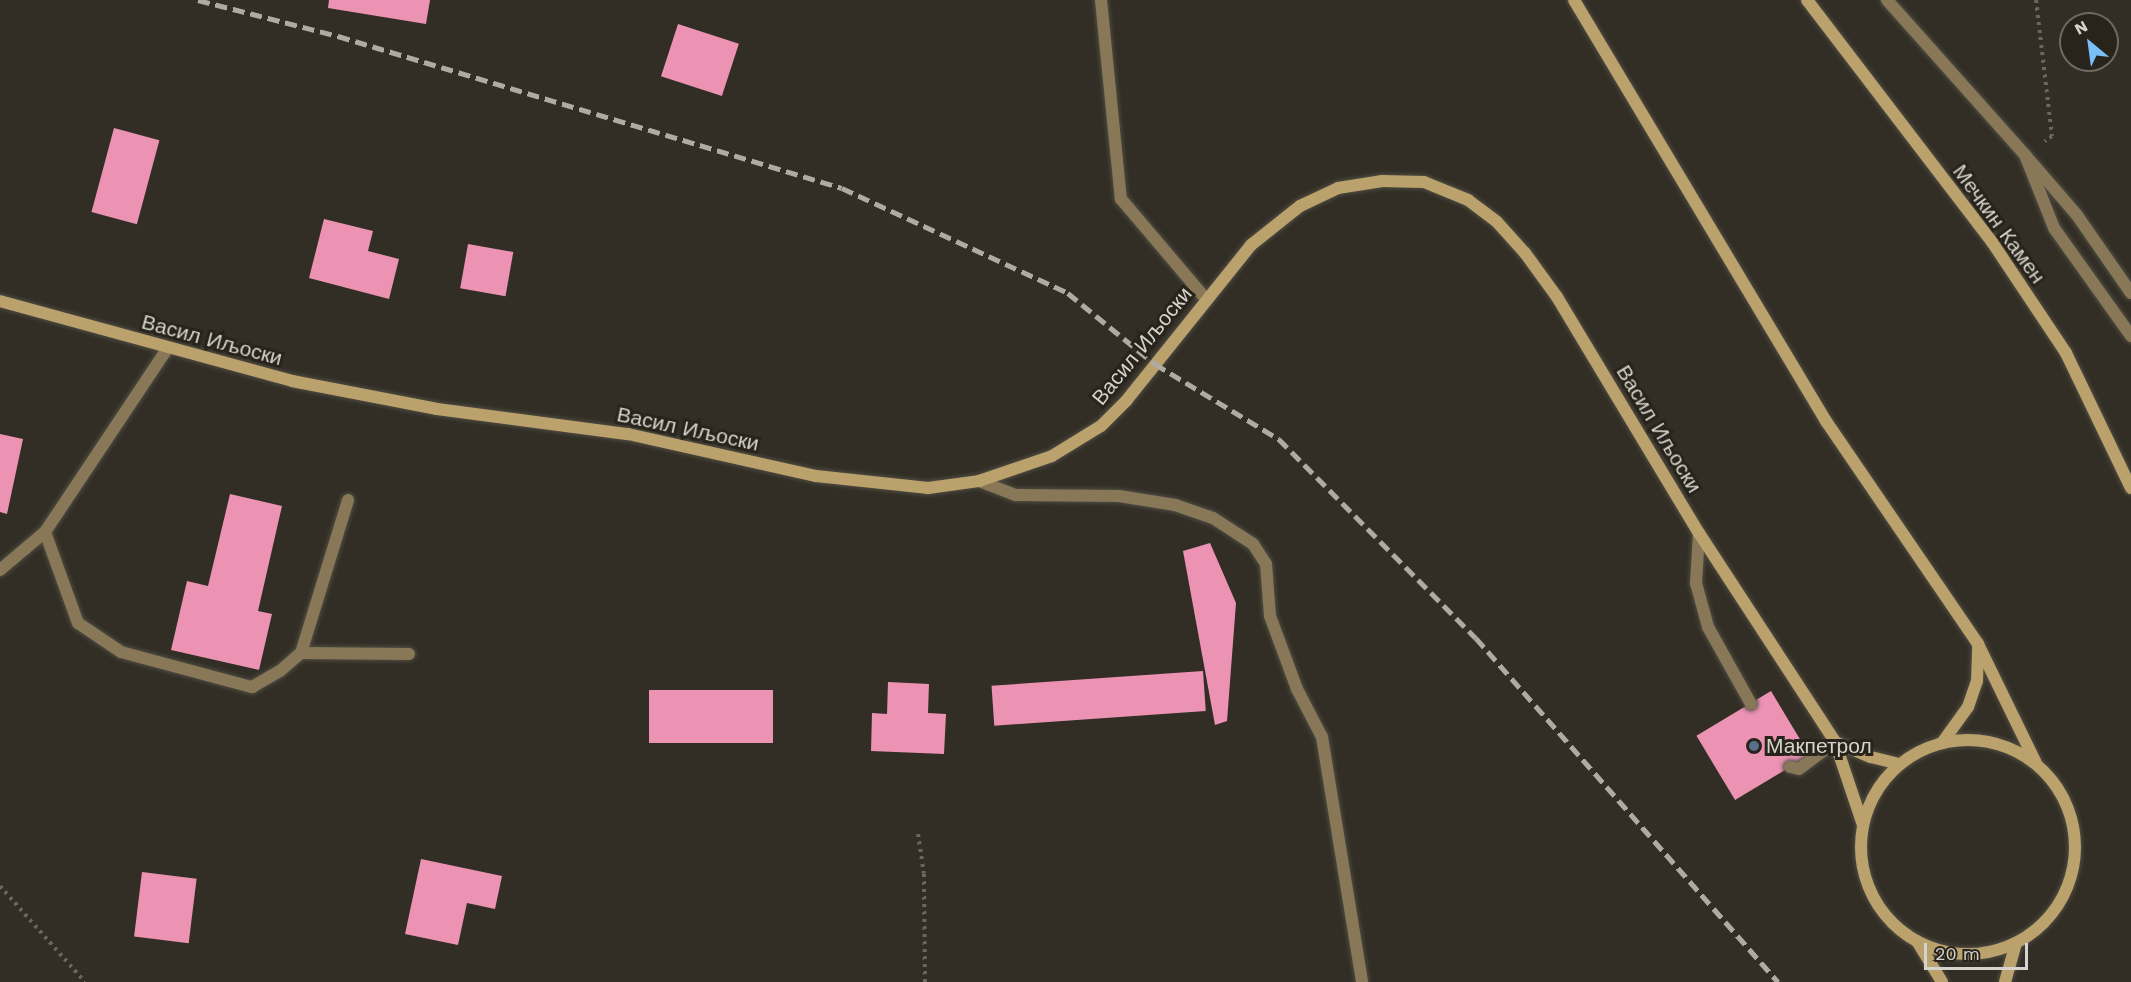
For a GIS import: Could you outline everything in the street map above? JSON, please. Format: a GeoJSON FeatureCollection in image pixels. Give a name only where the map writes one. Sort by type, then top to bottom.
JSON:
{"type":"FeatureCollection","features":[{"type":"Feature","properties":{"kind":"main road"},"geometry":{"type":"LineString","coordinates":[[1574,0],[1826,421],[1978,644],[2036,762],[2063,795],[2076,837],[2072,879],[2050,917],[2016,944],[1983,953],[1960,953],[1917,941]]}},
{"type":"Feature","properties":{"kind":"main road","name":"Мечкин Камен"},"geometry":{"type":"LineString","coordinates":[[1807,0],[1992,242],[2066,353],[2131,488]]}},
{"type":"Feature","properties":{"kind":"main road","name":"Васил Иљоски"},"geometry":{"type":"LineString","coordinates":[[0,301],[167,349],[303,384],[437,409],[628,434],[816,476],[928,488],[979,481],[1052,456],[1101,426],[1126,401],[1205,298],[1272,226],[1300,206],[1338,188],[1383,181],[1424,182],[1448,189],[1497,222],[1525,253],[1557,297],[1699,533],[1834,742],[1863,825]]}},
{"type":"Feature","properties":{"kind":"main road"},"geometry":{"type":"LineString","coordinates":[[1942,743],[1971,698],[1977,681],[1978,644]]}},
{"type":"Feature","properties":{"kind":"main road"},"geometry":{"type":"LineString","coordinates":[[1942,982],[1917,941],[1890,920],[1871,892],[1861,859],[1863,825],[1871,802],[1900,764],[1942,743],[1975,739],[2007,746],[2036,762]]}},
{"type":"Feature","properties":{"kind":"main road"},"geometry":{"type":"LineString","coordinates":[[1834,742],[1871,757],[1900,764]]}},
{"type":"Feature","properties":{"kind":"main road"},"geometry":{"type":"LineString","coordinates":[[2006,982],[2016,944]]}},
{"type":"Feature","properties":{"kind":"street"},"geometry":{"type":"LineString","coordinates":[[1101,0],[1121,199],[1205,298]]}},
{"type":"Feature","properties":{"kind":"street"},"geometry":{"type":"LineString","coordinates":[[1887,0],[2076,214],[2131,293]]}},
{"type":"Feature","properties":{"kind":"street"},"geometry":{"type":"LineString","coordinates":[[2025,154],[2054,228],[2131,336]]}},
{"type":"Feature","properties":{"kind":"street"},"geometry":{"type":"LineString","coordinates":[[0,570],[45,532],[167,349]]}},
{"type":"Feature","properties":{"kind":"street"},"geometry":{"type":"LineString","coordinates":[[979,481],[1016,495],[1119,496],[1174,505],[1213,518],[1253,544],[1266,564],[1270,616],[1297,689],[1322,737],[1362,982]]}},
{"type":"Feature","properties":{"kind":"street"},"geometry":{"type":"LineString","coordinates":[[45,532],[78,623],[121,652],[252,687],[280,672],[301,653],[348,500]]}},
{"type":"Feature","properties":{"kind":"street"},"geometry":{"type":"LineString","coordinates":[[1699,533],[1696,583],[1708,627],[1751,704]]}},
{"type":"Feature","properties":{"kind":"street"},"geometry":{"type":"LineString","coordinates":[[301,653],[409,654]]}},
{"type":"Feature","properties":{"kind":"street"},"geometry":{"type":"LineString","coordinates":[[1790,767],[1799,769],[1834,742]]}},
{"type":"Feature","properties":{"kind":"path"},"geometry":{"type":"LineString","coordinates":[[2025,154],[2052,136],[2036,0]]}},
{"type":"Feature","properties":{"kind":"path"},"geometry":{"type":"LineString","coordinates":[[918,834],[924,874],[925,982]]}},
{"type":"Feature","properties":{"kind":"path"},"geometry":{"type":"LineString","coordinates":[[0,886],[85,982]]}},
{"type":"Feature","properties":{"kind":"building"},"geometry":{"type":"Polygon","coordinates":[[[329,0],[430,0],[426,24],[328,8],[329,0]]]}},
{"type":"Feature","properties":{"kind":"building"},"geometry":{"type":"Polygon","coordinates":[[[678,24],[739,44],[722,96],[661,76],[678,24]]]}},
{"type":"Feature","properties":{"kind":"building"},"geometry":{"type":"Polygon","coordinates":[[[114,128],[159,140],[137,224],[91,212],[114,128]]]}},
{"type":"Feature","properties":{"kind":"building"},"geometry":{"type":"Polygon","coordinates":[[[324,219],[373,231],[368,251],[399,259],[389,299],[309,278],[324,219]]]}},
{"type":"Feature","properties":{"kind":"building"},"geometry":{"type":"Polygon","coordinates":[[[468,244],[513,252],[505,296],[460,288],[468,244]]]}},
{"type":"Feature","properties":{"kind":"building"},"geometry":{"type":"Polygon","coordinates":[[[0,434],[23,439],[7,514],[0,512],[0,434]]]}},
{"type":"Feature","properties":{"kind":"building"},"geometry":{"type":"Polygon","coordinates":[[[230,494],[282,506],[258,611],[272,614],[259,670],[171,650],[187,581],[208,586],[230,494]]]}},
{"type":"Feature","properties":{"kind":"building"},"geometry":{"type":"Polygon","coordinates":[[[1210,543],[1236,603],[1227,721],[1215,725],[1183,551],[1210,543]]]}},
{"type":"Feature","properties":{"kind":"building"},"geometry":{"type":"Polygon","coordinates":[[[1203,671],[1206,711],[994,726],[992,686],[1203,671]]]}},
{"type":"Feature","properties":{"kind":"building"},"geometry":{"type":"Polygon","coordinates":[[[888,682],[929,684],[928,713],[946,714],[944,754],[871,751],[872,713],[887,714],[888,682]]]}},
{"type":"Feature","properties":{"kind":"building"},"geometry":{"type":"Polygon","coordinates":[[[649,690],[773,690],[773,743],[649,743],[649,690]]]}},
{"type":"Feature","properties":{"kind":"building","name":"Макпетрол"},"geometry":{"type":"Polygon","coordinates":[[[1771,691],[1810,755],[1735,800],[1696,736],[1771,691]]]}},
{"type":"Feature","properties":{"kind":"building"},"geometry":{"type":"Polygon","coordinates":[[[421,859],[502,876],[495,909],[467,903],[458,945],[405,934],[421,859]]]}},
{"type":"Feature","properties":{"kind":"building"},"geometry":{"type":"Polygon","coordinates":[[[142,872],[197,879],[189,943],[134,937],[142,872]]]}},
{"type":"Feature","properties":{"kind":"railway"},"geometry":{"type":"LineString","coordinates":[[198,0],[338,36],[842,188],[1068,293],[1155,364],[1279,439],[1476,638],[1778,982]]}},
{"type":"Feature","properties":{"kind":"place","name":"Макпетрол"},"geometry":{"type":"Point","coordinates":[1754,746]}}]}
